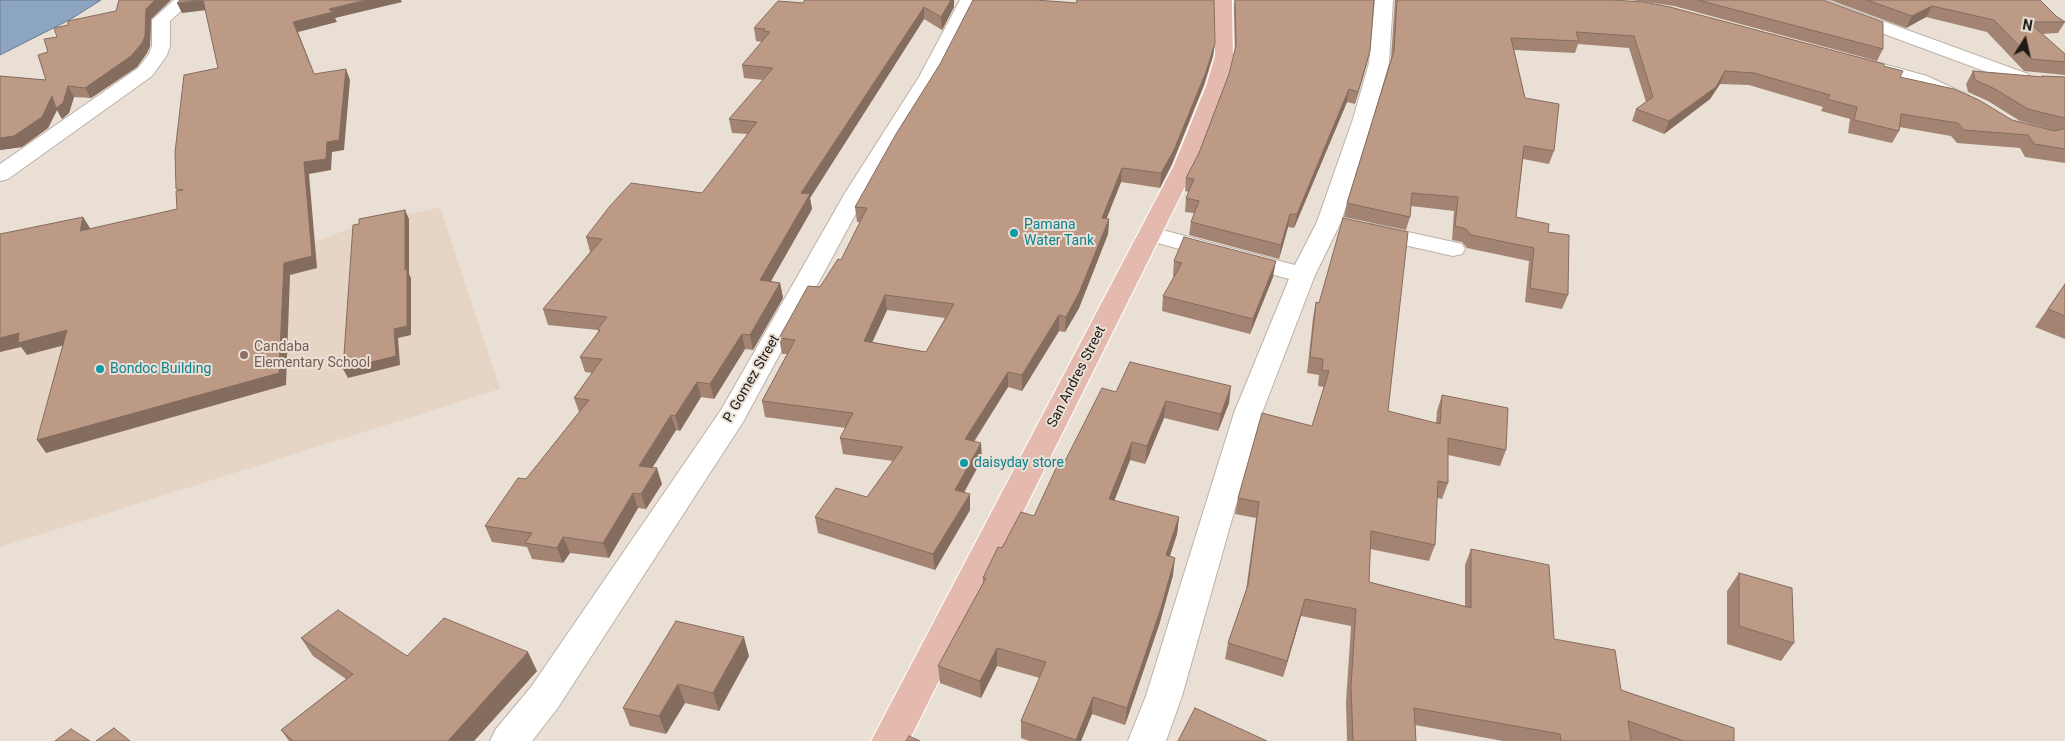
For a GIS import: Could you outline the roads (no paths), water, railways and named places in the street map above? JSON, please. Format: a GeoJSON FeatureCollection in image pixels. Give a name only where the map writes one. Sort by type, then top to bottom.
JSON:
{"type":"FeatureCollection","features":[{"type":"Feature","properties":{"kind":"main road","name":"San Andres Street"},"geometry":{"type":"LineString","coordinates":[[890,741],[1185,165],[1216,86],[1224,56],[1223,0]]}},
{"type":"Feature","properties":{"kind":"street"},"geometry":{"type":"LineString","coordinates":[[0,174],[145,72],[158,54],[161,46],[161,20],[184,0]]}},
{"type":"Feature","properties":{"kind":"street","name":"P. Gomez Street"},"geometry":{"type":"LineString","coordinates":[[509,741],[544,698],[732,415],[856,193],[929,77],[969,0]]}},
{"type":"Feature","properties":{"kind":"street"},"geometry":{"type":"LineString","coordinates":[[1147,741],[1164,696],[1248,412],[1303,275],[1329,222],[1363,119],[1379,63],[1384,0]]}},
{"type":"Feature","properties":{"kind":"street"},"geometry":{"type":"LineString","coordinates":[[1809,0],[2030,79],[1920,80]]}},
{"type":"Feature","properties":{"kind":"street"},"geometry":{"type":"LineString","coordinates":[[1845,60],[1920,80],[1980,107]]}},
{"type":"Feature","properties":{"kind":"street"},"geometry":{"type":"LineString","coordinates":[[1329,222],[1453,249]]}},
{"type":"Feature","properties":{"kind":"street"},"geometry":{"type":"LineString","coordinates":[[1151,234],[1303,275]]}},
{"type":"Feature","properties":{"kind":"water"},"geometry":{"type":"Polygon","coordinates":[[[0,0],[101,0],[71,19],[0,55],[0,0]]]}},
{"type":"Feature","properties":{"kind":"place","name":"Pamana Water Tank"},"geometry":{"type":"Point","coordinates":[1014,233]}},
{"type":"Feature","properties":{"kind":"place","name":"Candaba Elementary School"},"geometry":{"type":"Point","coordinates":[244,355]}},
{"type":"Feature","properties":{"kind":"place","name":"Bondoc Building"},"geometry":{"type":"Point","coordinates":[100,369]}},
{"type":"Feature","properties":{"kind":"place","name":"daisyday store"},"geometry":{"type":"Point","coordinates":[964,463]}}]}
